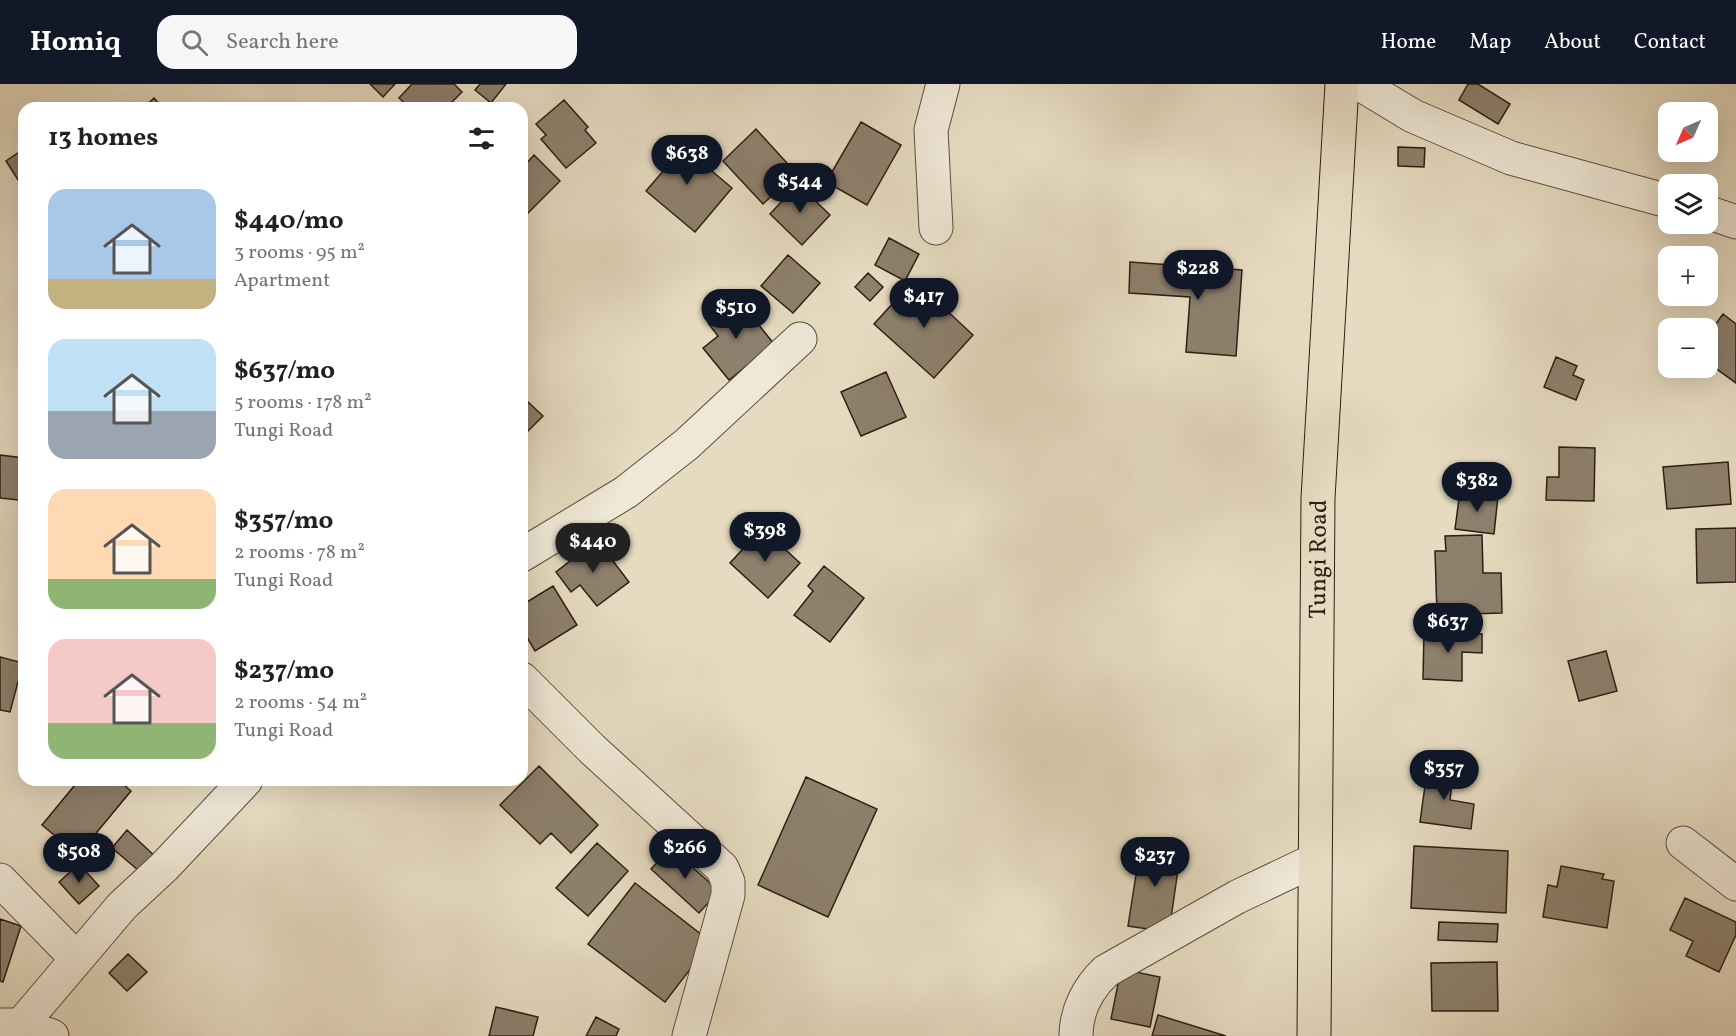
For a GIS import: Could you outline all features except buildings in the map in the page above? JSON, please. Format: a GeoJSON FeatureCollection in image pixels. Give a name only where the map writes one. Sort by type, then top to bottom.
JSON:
{"type":"FeatureCollection","features":[{"type":"Feature","properties":{"kind":"main road","name":"Tungi Road"},"geometry":{"type":"LineString","coordinates":[[1314,1036],[1318,498],[1342,84]]}},
{"type":"Feature","properties":{"kind":"street"},"geometry":{"type":"LineString","coordinates":[[936,228],[931,130],[943,84]]}},
{"type":"Feature","properties":{"kind":"street"},"geometry":{"type":"LineString","coordinates":[[1360,84],[1413,116],[1511,158],[1658,198]]}},
{"type":"Feature","properties":{"kind":"street"},"geometry":{"type":"LineString","coordinates":[[1718,216],[1736,222]]}},
{"type":"Feature","properties":{"kind":"street"},"geometry":{"type":"LineString","coordinates":[[528,551],[626,492],[687,444],[800,339]]}},
{"type":"Feature","properties":{"kind":"street"},"geometry":{"type":"LineString","coordinates":[[528,685],[592,749],[722,868],[728,882],[728,896],[689,1036]]}},
{"type":"Feature","properties":{"kind":"street"},"geometry":{"type":"LineString","coordinates":[[52,1036],[11,1025],[76,959],[122,906],[164,867],[240,786]]}},
{"type":"Feature","properties":{"kind":"street"},"geometry":{"type":"LineString","coordinates":[[1683,843],[1736,884]]}},
{"type":"Feature","properties":{"kind":"street"},"geometry":{"type":"LineString","coordinates":[[1076,1036],[1076,1025],[1083,1003],[1096,981],[1106,971],[1237,897],[1315,860]]}},
{"type":"Feature","properties":{"kind":"street"},"geometry":{"type":"LineString","coordinates":[[0,880],[76,959]]}}]}
